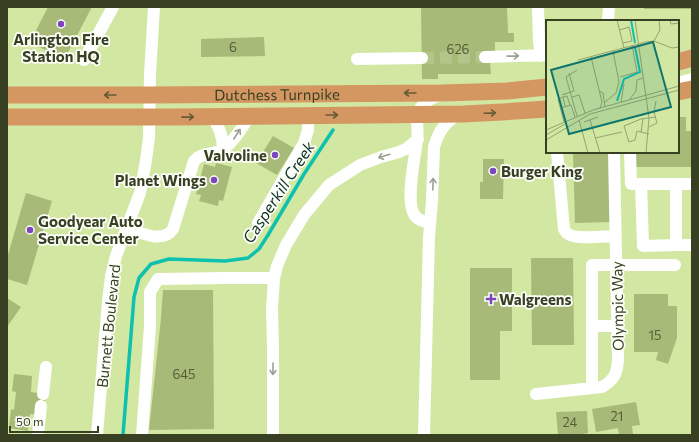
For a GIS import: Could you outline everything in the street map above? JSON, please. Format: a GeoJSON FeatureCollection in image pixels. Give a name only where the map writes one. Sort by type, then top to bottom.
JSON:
{"type":"FeatureCollection","features":[{"type":"Feature","properties":{"kind":"highway"},"geometry":{"type":"LineString","coordinates":[[679,62],[692,58]]}},
{"type":"Feature","properties":{"kind":"highway","name":"Dutchess Turnpike"},"geometry":{"type":"LineString","coordinates":[[7,95],[465,92],[507,91],[546,87]]}},
{"type":"Feature","properties":{"kind":"highway"},"geometry":{"type":"LineString","coordinates":[[679,92],[692,89]]}},
{"type":"Feature","properties":{"kind":"highway","name":"Dutchess Turnpike"},"geometry":{"type":"LineString","coordinates":[[7,117],[463,114],[546,109]]}},
{"type":"Feature","properties":{"kind":"street"},"geometry":{"type":"LineString","coordinates":[[84,60],[113,7]]}},
{"type":"Feature","properties":{"kind":"street","name":"Burnett Boulevard"},"geometry":{"type":"LineString","coordinates":[[97,435],[111,277],[116,256],[136,204],[143,181],[148,149],[154,7]]}},
{"type":"Feature","properties":{"kind":"street"},"geometry":{"type":"LineString","coordinates":[[485,57],[544,56],[538,7]]}},
{"type":"Feature","properties":{"kind":"street"},"geometry":{"type":"LineString","coordinates":[[608,20],[609,7]]}},
{"type":"Feature","properties":{"kind":"street"},"geometry":{"type":"LineString","coordinates":[[357,59],[422,58]]}},
{"type":"Feature","properties":{"kind":"street"},"geometry":{"type":"LineString","coordinates":[[679,83],[692,80]]}},
{"type":"Feature","properties":{"kind":"street"},"geometry":{"type":"LineString","coordinates":[[430,222],[424,222],[416,217],[412,208],[411,184],[418,139],[417,114],[420,108],[436,96],[465,92]]}},
{"type":"Feature","properties":{"kind":"street"},"geometry":{"type":"LineString","coordinates":[[424,435],[429,237],[434,147],[436,139],[448,121],[463,114]]}},
{"type":"Feature","properties":{"kind":"street"},"geometry":{"type":"LineString","coordinates":[[258,223],[304,143],[308,130],[308,115]]}},
{"type":"Feature","properties":{"kind":"street"},"geometry":{"type":"LineString","coordinates":[[212,116],[222,134],[222,150]]}},
{"type":"Feature","properties":{"kind":"street"},"geometry":{"type":"LineString","coordinates":[[127,228],[157,237],[163,237],[171,232],[196,158],[201,155],[222,150],[232,141],[250,116]]}},
{"type":"Feature","properties":{"kind":"street"},"geometry":{"type":"LineString","coordinates":[[272,435],[272,309],[274,278],[277,266],[291,236],[304,215],[329,185],[360,165],[399,152],[413,144],[418,139]]}},
{"type":"Feature","properties":{"kind":"street"},"geometry":{"type":"LineString","coordinates":[[557,153],[564,229],[566,232],[579,237],[616,236]]}},
{"type":"Feature","properties":{"kind":"street","name":"Olympic Way"},"geometry":{"type":"LineString","coordinates":[[536,394],[602,387],[614,378],[617,369],[618,326],[614,153]]}},
{"type":"Feature","properties":{"kind":"street"},"geometry":{"type":"LineString","coordinates":[[630,153],[631,184],[692,184]]}},
{"type":"Feature","properties":{"kind":"street"},"geometry":{"type":"LineString","coordinates":[[641,184],[643,246],[692,246]]}},
{"type":"Feature","properties":{"kind":"street"},"geometry":{"type":"LineString","coordinates":[[676,184],[676,245]]}},
{"type":"Feature","properties":{"kind":"street"},"geometry":{"type":"LineString","coordinates":[[592,388],[592,265],[675,265]]}},
{"type":"Feature","properties":{"kind":"street"},"geometry":{"type":"LineString","coordinates":[[142,435],[150,326],[150,292],[158,279],[274,278]]}},
{"type":"Feature","properties":{"kind":"street"},"geometry":{"type":"LineString","coordinates":[[593,326],[618,326]]}},
{"type":"Feature","properties":{"kind":"street"},"geometry":{"type":"LineString","coordinates":[[43,394],[46,367]]}},
{"type":"Feature","properties":{"kind":"street"},"geometry":{"type":"LineString","coordinates":[[38,435],[41,406]]}},
{"type":"Feature","properties":{"kind":"building","name":"Arlington Fire Station HQ"},"geometry":{"type":"Polygon","coordinates":[[[48,7],[92,7],[64,60],[30,42],[48,7]]]}},
{"type":"Feature","properties":{"kind":"building"},"geometry":{"type":"Polygon","coordinates":[[[421,7],[507,7],[508,33],[514,33],[514,42],[495,42],[495,55],[490,61],[491,74],[438,74],[438,79],[422,79],[421,7]]]}},
{"type":"Feature","properties":{"kind":"building"},"geometry":{"type":"Polygon","coordinates":[[[644,7],[692,7],[692,9],[644,9],[644,7]]]}},
{"type":"Feature","properties":{"kind":"building"},"geometry":{"type":"Polygon","coordinates":[[[264,37],[265,56],[201,57],[201,39],[264,37]]]}},
{"type":"Feature","properties":{"kind":"building"},"geometry":{"type":"Polygon","coordinates":[[[679,117],[686,117],[686,131],[692,131],[692,167],[633,167],[633,153],[679,153],[679,117]]]}},
{"type":"Feature","properties":{"kind":"building","name":"Valvoline"},"geometry":{"type":"Polygon","coordinates":[[[273,136],[294,148],[277,175],[256,163],[273,136]]]}},
{"type":"Feature","properties":{"kind":"building"},"geometry":{"type":"Polygon","coordinates":[[[573,153],[609,153],[611,222],[575,223],[573,153]]]}},
{"type":"Feature","properties":{"kind":"building","name":"Burger King"},"geometry":{"type":"Polygon","coordinates":[[[483,159],[504,159],[503,199],[480,199],[480,182],[483,182],[483,159]]]}},
{"type":"Feature","properties":{"kind":"building","name":"Planet Wings"},"geometry":{"type":"Polygon","coordinates":[[[216,163],[232,167],[223,201],[219,200],[218,206],[199,201],[201,195],[196,194],[204,164],[215,167],[216,163]]]}},
{"type":"Feature","properties":{"kind":"building","name":"Goodyear Auto Service Center"},"geometry":{"type":"Polygon","coordinates":[[[26,193],[52,201],[27,285],[7,279],[7,258],[26,193]]]}},
{"type":"Feature","properties":{"kind":"building"},"geometry":{"type":"Polygon","coordinates":[[[531,258],[573,258],[574,345],[532,345],[531,258]]]}},
{"type":"Feature","properties":{"kind":"building","name":"Walgreens"},"geometry":{"type":"Polygon","coordinates":[[[470,268],[512,268],[512,331],[500,331],[500,380],[470,380],[470,268]]]}},
{"type":"Feature","properties":{"kind":"building"},"geometry":{"type":"Polygon","coordinates":[[[163,290],[213,290],[214,429],[149,430],[163,290]]]}},
{"type":"Feature","properties":{"kind":"building"},"geometry":{"type":"Polygon","coordinates":[[[634,294],[668,294],[668,306],[677,306],[677,338],[668,364],[656,360],[658,352],[634,352],[634,294]]]}},
{"type":"Feature","properties":{"kind":"building"},"geometry":{"type":"Polygon","coordinates":[[[7,298],[21,307],[7,327],[7,298]]]}},
{"type":"Feature","properties":{"kind":"building"},"geometry":{"type":"Polygon","coordinates":[[[14,374],[32,376],[31,392],[45,394],[44,407],[39,415],[30,414],[28,431],[9,428],[11,409],[14,410],[16,392],[12,391],[14,374]]]}},
{"type":"Feature","properties":{"kind":"building"},"geometry":{"type":"Polygon","coordinates":[[[636,402],[640,425],[632,426],[633,435],[619,435],[618,428],[596,432],[592,409],[636,402]]]}},
{"type":"Feature","properties":{"kind":"building"},"geometry":{"type":"Polygon","coordinates":[[[587,411],[588,433],[583,435],[558,435],[556,412],[587,411]]]}},
{"type":"Feature","properties":{"kind":"waterway","name":"Casperkill Creek"},"geometry":{"type":"LineString","coordinates":[[123,435],[134,297],[139,278],[151,264],[169,259],[225,261],[248,258],[259,249],[304,174],[333,130]]}},
{"type":"Feature","properties":{"kind":"tunnel"},"geometry":{"type":"LineString","coordinates":[[422,58],[485,57]]}},
{"type":"Feature","properties":{"kind":"place","name":"Arlington Fire Station HQ"},"geometry":{"type":"Point","coordinates":[61,24]}},
{"type":"Feature","properties":{"kind":"place","name":"Valvoline"},"geometry":{"type":"Point","coordinates":[275,155]}},
{"type":"Feature","properties":{"kind":"place","name":"Burger King"},"geometry":{"type":"Point","coordinates":[493,171]}},
{"type":"Feature","properties":{"kind":"place","name":"Planet Wings"},"geometry":{"type":"Point","coordinates":[214,180]}},
{"type":"Feature","properties":{"kind":"place","name":"Goodyear Auto Service Center"},"geometry":{"type":"Point","coordinates":[30,230]}},
{"type":"Feature","properties":{"kind":"place","name":"Walgreens"},"geometry":{"type":"Point","coordinates":[491,299]}}]}
